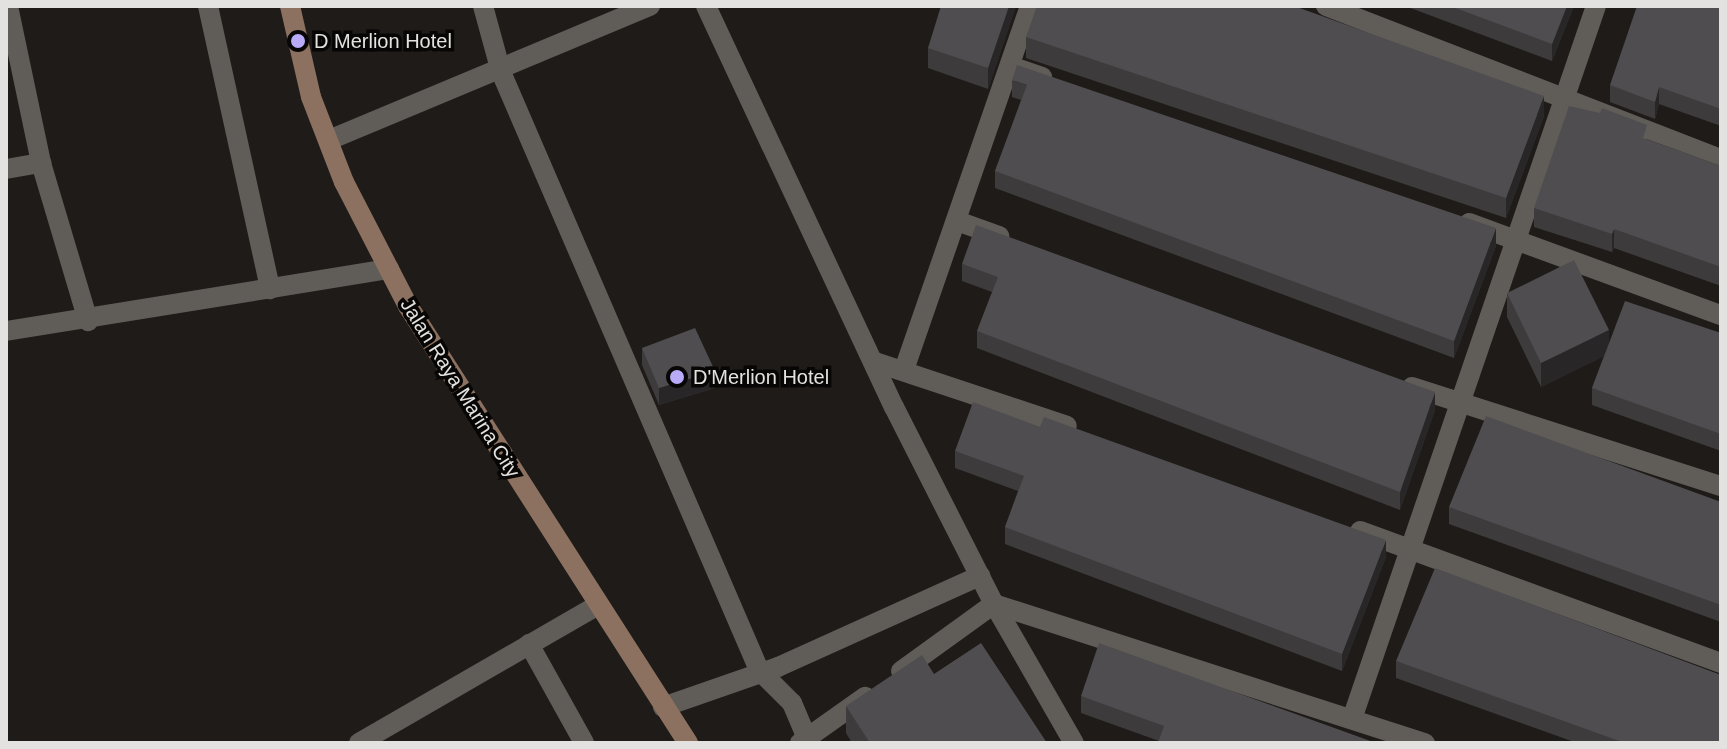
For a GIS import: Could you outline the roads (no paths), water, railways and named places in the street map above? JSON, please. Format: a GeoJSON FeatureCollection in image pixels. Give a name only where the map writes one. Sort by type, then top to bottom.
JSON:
{"type":"FeatureCollection","features":[{"type":"Feature","properties":{"kind":"main road","name":"Jalan Raya Marina City"},"geometry":{"type":"LineString","coordinates":[[290,6],[311,97],[389,269],[596,606],[688,743]]}},
{"type":"Feature","properties":{"kind":"street"},"geometry":{"type":"LineString","coordinates":[[208,6],[270,289]]}},
{"type":"Feature","properties":{"kind":"street"},"geometry":{"type":"LineString","coordinates":[[483,6],[501,72],[759,670],[792,703],[805,742],[994,604]]}},
{"type":"Feature","properties":{"kind":"street"},"geometry":{"type":"LineString","coordinates":[[329,140],[501,72],[650,6]]}},
{"type":"Feature","properties":{"kind":"street"},"geometry":{"type":"LineString","coordinates":[[706,6],[980,576],[1074,743]]}},
{"type":"Feature","properties":{"kind":"street"},"geometry":{"type":"LineString","coordinates":[[905,367],[1030,6]]}},
{"type":"Feature","properties":{"kind":"street"},"geometry":{"type":"LineString","coordinates":[[1326,6],[1721,159]]}},
{"type":"Feature","properties":{"kind":"street"},"geometry":{"type":"LineString","coordinates":[[1353,716],[1596,6]]}},
{"type":"Feature","properties":{"kind":"street"},"geometry":{"type":"LineString","coordinates":[[8,10],[41,163],[88,321]]}},
{"type":"Feature","properties":{"kind":"street"},"geometry":{"type":"LineString","coordinates":[[1010,66],[1069,86]]}},
{"type":"Feature","properties":{"kind":"street"},"geometry":{"type":"LineString","coordinates":[[6,169],[41,163]]}},
{"type":"Feature","properties":{"kind":"street"},"geometry":{"type":"LineString","coordinates":[[1443,213],[1721,315]]}},
{"type":"Feature","properties":{"kind":"street"},"geometry":{"type":"LineString","coordinates":[[957,221],[1016,243]]}},
{"type":"Feature","properties":{"kind":"street"},"geometry":{"type":"LineString","coordinates":[[6,331],[88,321],[389,269]]}},
{"type":"Feature","properties":{"kind":"street"},"geometry":{"type":"LineString","coordinates":[[875,362],[905,367],[1084,432]]}},
{"type":"Feature","properties":{"kind":"street"},"geometry":{"type":"LineString","coordinates":[[1387,378],[1461,405],[1721,486]]}},
{"type":"Feature","properties":{"kind":"street"},"geometry":{"type":"LineString","coordinates":[[1337,523],[1721,663]]}},
{"type":"Feature","properties":{"kind":"street"},"geometry":{"type":"LineString","coordinates":[[663,707],[759,670],[778,667],[980,576]]}},
{"type":"Feature","properties":{"kind":"street"},"geometry":{"type":"LineString","coordinates":[[994,604],[1353,716],[1425,743]]}},
{"type":"Feature","properties":{"kind":"street"},"geometry":{"type":"LineString","coordinates":[[359,743],[596,606]]}},
{"type":"Feature","properties":{"kind":"street"},"geometry":{"type":"LineString","coordinates":[[529,644],[584,743]]}},
{"type":"Feature","properties":{"kind":"place","name":"D Merlion Hotel"},"geometry":{"type":"Point","coordinates":[298,41]}},
{"type":"Feature","properties":{"kind":"place","name":"D'Merlion Hotel"},"geometry":{"type":"Point","coordinates":[677,377]}}]}
